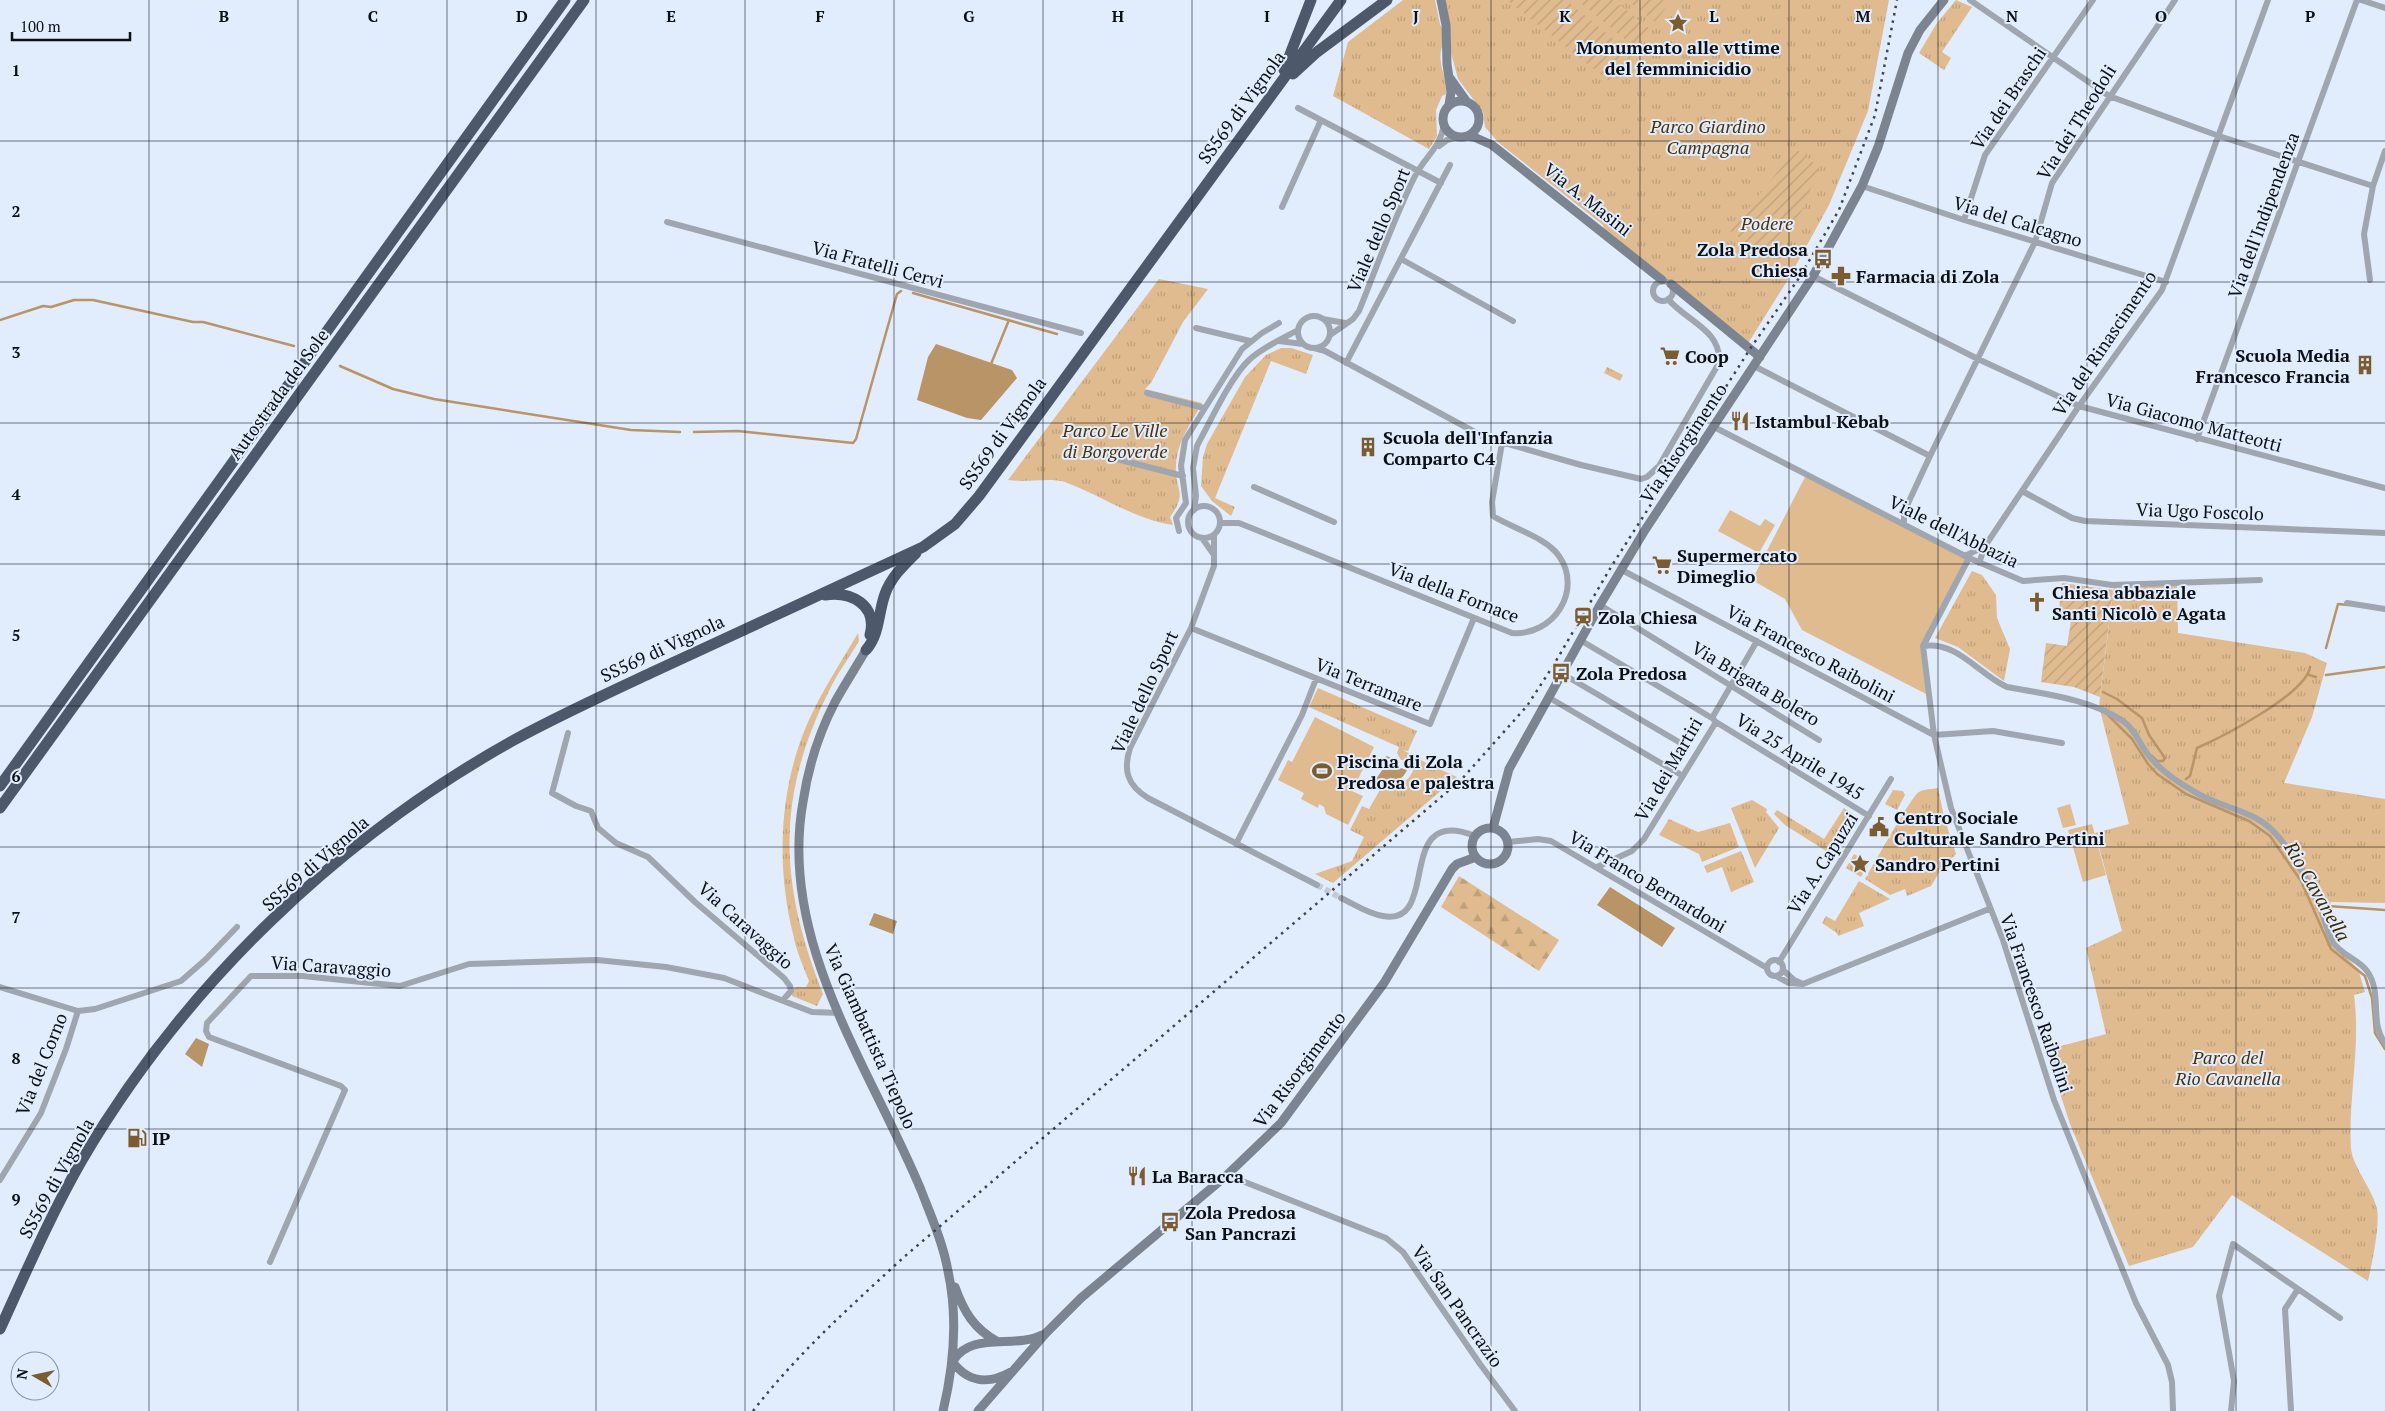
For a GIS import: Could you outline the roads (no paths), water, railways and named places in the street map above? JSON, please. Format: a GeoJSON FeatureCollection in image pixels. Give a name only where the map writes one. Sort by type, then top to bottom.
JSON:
{"type":"FeatureCollection","features":[{"type":"Feature","properties":{"kind":"highway","name":"Autostrada del Sole"},"geometry":{"type":"LineString","coordinates":[[0,786],[565,0]]}},
{"type":"Feature","properties":{"kind":"highway","name":"Autostrada del Sole"},"geometry":{"type":"LineString","coordinates":[[0,808],[584,0]]}},
{"type":"Feature","properties":{"kind":"highway"},"geometry":{"type":"LineString","coordinates":[[1275,90],[1297,41],[1311,0]]}},
{"type":"Feature","properties":{"kind":"highway","name":"SS569 di Vignola"},"geometry":{"type":"LineString","coordinates":[[0,1329],[58,1204],[84,1158],[129,1088],[175,1026],[210,985],[288,905],[345,856],[420,799],[512,741],[573,709],[923,547],[955,524],[978,496],[1341,0]]}},
{"type":"Feature","properties":{"kind":"highway"},"geometry":{"type":"LineString","coordinates":[[1275,90],[1317,52],[1388,0]]}},
{"type":"Feature","properties":{"kind":"highway"},"geometry":{"type":"LineString","coordinates":[[866,650],[875,636],[883,600],[890,583],[902,567],[923,547]]}},
{"type":"Feature","properties":{"kind":"highway"},"geometry":{"type":"LineString","coordinates":[[809,599],[826,594],[842,594],[856,598],[863,603],[871,622],[866,650]]}},
{"type":"Feature","properties":{"kind":"main road","name":"Via A. Masini"},"geometry":{"type":"LineString","coordinates":[[1441,0],[1446,25],[1446,58],[1449,76],[1449,105],[1444,114],[1444,125],[1449,133],[1474,137],[1492,145],[1760,357]]}},
{"type":"Feature","properties":{"kind":"main road","name":"Via Risorgimento"},"geometry":{"type":"LineString","coordinates":[[1493,828],[1506,775],[1548,696],[1620,569],[1814,276],[1862,186],[1878,147],[1908,54],[1920,30],[1944,0]]}},
{"type":"Feature","properties":{"kind":"main road","name":"Via A. Masini"},"geometry":{"type":"LineString","coordinates":[[1449,76],[1467,102],[1476,109],[1481,128],[1492,145]]}},
{"type":"Feature","properties":{"kind":"main road"},"geometry":{"type":"LineString","coordinates":[[1449,105],[1458,101],[1467,102]]}},
{"type":"Feature","properties":{"kind":"main road"},"geometry":{"type":"LineString","coordinates":[[1462,136],[1475,130],[1479,120]]}},
{"type":"Feature","properties":{"kind":"main road","name":"Via Giambattista Tiepolo"},"geometry":{"type":"LineString","coordinates":[[866,650],[834,704],[815,752],[802,802],[799,836],[801,896],[814,949],[839,1013],[903,1147],[931,1215],[948,1270],[954,1325],[952,1361],[943,1411]]}},
{"type":"Feature","properties":{"kind":"main road"},"geometry":{"type":"LineString","coordinates":[[1486,828],[1493,828],[1503,832],[1508,842],[1507,854],[1498,863],[1486,864],[1476,857],[1472,846],[1475,836],[1486,828]]}},
{"type":"Feature","properties":{"kind":"main road","name":"Via Risorgimento"},"geometry":{"type":"LineString","coordinates":[[978,1411],[1046,1333],[1080,1298],[1227,1175],[1281,1123],[1401,956],[1452,869],[1456,864],[1476,857]]}},
{"type":"Feature","properties":{"kind":"main road"},"geometry":{"type":"LineString","coordinates":[[948,1270],[961,1305],[970,1320],[981,1331],[998,1342]]}},
{"type":"Feature","properties":{"kind":"main road","name":"Via Risorgimento"},"geometry":{"type":"LineString","coordinates":[[1016,1369],[999,1378],[985,1380],[960,1372],[952,1361],[964,1348],[998,1342],[1026,1341],[1046,1333]]}},
{"type":"Feature","properties":{"kind":"street"},"geometry":{"type":"LineString","coordinates":[[1970,0],[2109,96],[2219,136],[2373,186]]}},
{"type":"Feature","properties":{"kind":"street","name":"Via dei Braschi"},"geometry":{"type":"LineString","coordinates":[[1964,220],[1985,155],[2093,0]]}},
{"type":"Feature","properties":{"kind":"street","name":"Via dei Theodoli"},"geometry":{"type":"LineString","coordinates":[[1904,512],[2035,242],[2052,183],[2175,0]]}},
{"type":"Feature","properties":{"kind":"street","name":"Via del Rinascimento"},"geometry":{"type":"LineString","coordinates":[[1979,563],[1985,546],[2079,406],[2166,282],[2268,0]]}},
{"type":"Feature","properties":{"kind":"street","name":"Via dell'Indipendenza"},"geometry":{"type":"LineString","coordinates":[[2196,439],[2357,0]]}},
{"type":"Feature","properties":{"kind":"street"},"geometry":{"type":"LineString","coordinates":[[2361,0],[2385,8]]}},
{"type":"Feature","properties":{"kind":"street"},"geometry":{"type":"LineString","coordinates":[[1298,108],[1441,184]]}},
{"type":"Feature","properties":{"kind":"street"},"geometry":{"type":"LineString","coordinates":[[1282,207],[1321,120]]}},
{"type":"Feature","properties":{"kind":"street","name":"Viale dello Sport"},"geometry":{"type":"LineString","coordinates":[[1328,339],[1359,311],[1400,209],[1418,172],[1442,138],[1444,125]]}},
{"type":"Feature","properties":{"kind":"street","name":"Viale dello Sport"},"geometry":{"type":"LineString","coordinates":[[1436,148],[1446,140],[1462,136]]}},
{"type":"Feature","properties":{"kind":"street"},"geometry":{"type":"LineString","coordinates":[[2370,280],[2364,234],[2373,186],[2385,151]]}},
{"type":"Feature","properties":{"kind":"street"},"geometry":{"type":"LineString","coordinates":[[1346,363],[1450,165]]}},
{"type":"Feature","properties":{"kind":"street","name":"Via del Calcagno"},"geometry":{"type":"LineString","coordinates":[[1862,186],[1964,220],[2166,282]]}},
{"type":"Feature","properties":{"kind":"street","name":"Via Fratelli Cervi"},"geometry":{"type":"LineString","coordinates":[[667,222],[1081,333]]}},
{"type":"Feature","properties":{"kind":"street"},"geometry":{"type":"LineString","coordinates":[[1401,259],[1513,321]]}},
{"type":"Feature","properties":{"kind":"street","name":"Via Giacomo Matteotti"},"geometry":{"type":"LineString","coordinates":[[1814,276],[1978,359],[2079,406],[2196,439],[2385,488]]}},
{"type":"Feature","properties":{"kind":"street"},"geometry":{"type":"LineString","coordinates":[[1667,282],[1673,294],[1668,299],[1659,300],[1653,295],[1655,284],[1667,282]]}},
{"type":"Feature","properties":{"kind":"street"},"geometry":{"type":"LineString","coordinates":[[1276,342],[1289,341],[1303,344],[1333,356],[1484,437],[1631,478],[1641,479],[1653,473],[1719,363],[1720,355],[1717,342],[1675,308],[1668,299]]}},
{"type":"Feature","properties":{"kind":"street"},"geometry":{"type":"LineString","coordinates":[[1214,555],[1202,538],[1190,529],[1189,519],[1194,510],[1194,456],[1209,424],[1248,361],[1298,330],[1307,318],[1346,322]]}},
{"type":"Feature","properties":{"kind":"street"},"geometry":{"type":"LineString","coordinates":[[1322,319],[1328,326],[1328,339],[1333,356]]}},
{"type":"Feature","properties":{"kind":"street"},"geometry":{"type":"LineString","coordinates":[[1179,531],[1176,518],[1186,503],[1181,466],[1185,440],[1242,349],[1250,341],[1279,324]]}},
{"type":"Feature","properties":{"kind":"street"},"geometry":{"type":"LineString","coordinates":[[1196,328],[1250,341]]}},
{"type":"Feature","properties":{"kind":"street"},"geometry":{"type":"LineString","coordinates":[[1298,330],[1303,344]]}},
{"type":"Feature","properties":{"kind":"street"},"geometry":{"type":"LineString","coordinates":[[1314,348],[1328,339]]}},
{"type":"Feature","properties":{"kind":"street"},"geometry":{"type":"LineString","coordinates":[[1754,366],[1930,456]]}},
{"type":"Feature","properties":{"kind":"street"},"geometry":{"type":"LineString","coordinates":[[1148,394],[1204,408]]}},
{"type":"Feature","properties":{"kind":"street","name":"Viale dell'Abbazia"},"geometry":{"type":"LineString","coordinates":[[1714,426],[1967,557],[2013,578],[2032,582],[2064,578],[2112,585],[2260,580]]}},
{"type":"Feature","properties":{"kind":"street","name":"Via della Fornace"},"geometry":{"type":"LineString","coordinates":[[1220,523],[1240,523],[1512,633],[1532,632],[1542,628],[1557,614],[1566,595],[1565,568],[1560,556],[1551,547],[1493,516],[1491,507],[1502,443]]}},
{"type":"Feature","properties":{"kind":"street"},"geometry":{"type":"LineString","coordinates":[[1109,457],[1182,476]]}},
{"type":"Feature","properties":{"kind":"street"},"geometry":{"type":"LineString","coordinates":[[1194,487],[1202,499],[1218,513],[1220,523],[1214,535],[1202,538]]}},
{"type":"Feature","properties":{"kind":"street"},"geometry":{"type":"LineString","coordinates":[[1254,487],[1334,522]]}},
{"type":"Feature","properties":{"kind":"street","name":"Via Ugo Foscolo"},"geometry":{"type":"LineString","coordinates":[[2022,491],[2072,518],[2085,521],[2385,532]]}},
{"type":"Feature","properties":{"kind":"street"},"geometry":{"type":"LineString","coordinates":[[1194,510],[1204,506],[1210,507]]}},
{"type":"Feature","properties":{"kind":"street"},"geometry":{"type":"LineString","coordinates":[[1893,518],[1904,512],[1904,524]]}},
{"type":"Feature","properties":{"kind":"street","name":"Viale dello Sport"},"geometry":{"type":"LineString","coordinates":[[1214,535],[1214,566],[1210,580],[1191,628],[1130,748],[1125,767],[1126,774],[1141,794],[1317,885]]}},
{"type":"Feature","properties":{"kind":"street"},"geometry":{"type":"LineString","coordinates":[[1985,546],[1967,557],[1923,646],[1934,735],[1993,731],[2062,743]]}},
{"type":"Feature","properties":{"kind":"street","name":"Via Francesco Raibolini"},"geometry":{"type":"LineString","coordinates":[[1620,569],[1934,735],[1951,808],[2006,949],[2043,1069],[2082,1174],[2136,1303],[2168,1365],[2172,1382],[2173,1411]]}},
{"type":"Feature","properties":{"kind":"street"},"geometry":{"type":"LineString","coordinates":[[2347,603],[2385,609]]}},
{"type":"Feature","properties":{"kind":"street","name":"Via Brigata Bolero"},"geometry":{"type":"LineString","coordinates":[[1600,605],[1819,740]]}},
{"type":"Feature","properties":{"kind":"street","name":"Via Terramare"},"geometry":{"type":"LineString","coordinates":[[1191,628],[1430,724],[1474,618]]}},
{"type":"Feature","properties":{"kind":"street","name":"Via 25 Aprile 1945"},"geometry":{"type":"LineString","coordinates":[[1580,640],[1869,816]]}},
{"type":"Feature","properties":{"kind":"street","name":"Via dei Martiri"},"geometry":{"type":"LineString","coordinates":[[1597,867],[1638,846],[1682,776],[1757,641]]}},
{"type":"Feature","properties":{"kind":"street"},"geometry":{"type":"LineString","coordinates":[[1923,646],[1937,644],[1954,650],[2007,688],[2073,700],[2124,722],[2136,735],[2150,757],[2166,774],[2196,793],[2257,819],[2270,828],[2313,891],[2333,942],[2340,952],[2366,970],[2371,978],[2376,993],[2380,1034],[2385,1043]]}},
{"type":"Feature","properties":{"kind":"street"},"geometry":{"type":"LineString","coordinates":[[1561,673],[1684,744]]}},
{"type":"Feature","properties":{"kind":"street"},"geometry":{"type":"LineString","coordinates":[[1236,844],[1302,715],[1316,679]]}},
{"type":"Feature","properties":{"kind":"street"},"geometry":{"type":"LineString","coordinates":[[1548,696],[1682,776]]}},
{"type":"Feature","properties":{"kind":"street","name":"Via Caravaggio"},"geometry":{"type":"LineString","coordinates":[[568,733],[552,793],[576,806],[590,810],[598,828],[616,843],[648,857],[695,902],[784,978],[791,991],[783,1000]]}},
{"type":"Feature","properties":{"kind":"street","name":"Via A. Capuzzi"},"geometry":{"type":"LineString","coordinates":[[1779,962],[1891,779]]}},
{"type":"Feature","properties":{"kind":"street"},"geometry":{"type":"LineString","coordinates":[[1341,898],[1384,917],[1399,914],[1411,904],[1426,848],[1435,835],[1451,829],[1475,836]]}},
{"type":"Feature","properties":{"kind":"street","name":"Via Franco Bernardoni"},"geometry":{"type":"LineString","coordinates":[[1508,842],[1538,839],[1552,841],[1767,968],[1771,975],[1789,983],[1803,984]]}},
{"type":"Feature","properties":{"kind":"street"},"geometry":{"type":"LineString","coordinates":[[1767,968],[1773,961],[1779,962],[1782,970],[1794,980],[1803,984],[1989,909]]}},
{"type":"Feature","properties":{"kind":"street"},"geometry":{"type":"LineString","coordinates":[[0,987],[78,1011],[95,1009],[181,981],[206,960],[236,927]]}},
{"type":"Feature","properties":{"kind":"street","name":"Via Caravaggio"},"geometry":{"type":"LineString","coordinates":[[270,1262],[345,1090],[341,1086],[209,1037],[206,1031],[207,1023],[252,976],[303,976],[400,986],[469,964],[598,960],[666,967],[724,978],[812,1012],[839,1013]]}},
{"type":"Feature","properties":{"kind":"street"},"geometry":{"type":"LineString","coordinates":[[1776,976],[1782,970]]}},
{"type":"Feature","properties":{"kind":"street","name":"Via del Corno"},"geometry":{"type":"LineString","coordinates":[[0,1180],[41,1113],[66,1049],[78,1011]]}},
{"type":"Feature","properties":{"kind":"street","name":"Via San Pancrazio"},"geometry":{"type":"LineString","coordinates":[[1227,1175],[1373,1232],[1391,1242],[1403,1252],[1480,1364],[1515,1411]]}},
{"type":"Feature","properties":{"kind":"street"},"geometry":{"type":"LineString","coordinates":[[2232,1411],[2234,1381],[2219,1296],[2233,1244],[2340,1318]]}},
{"type":"Feature","properties":{"kind":"street"},"geometry":{"type":"LineString","coordinates":[[2291,1411],[2285,1309],[2298,1289]]}},
{"type":"Feature","properties":{"kind":"waterway"},"geometry":{"type":"LineString","coordinates":[[694,432],[738,431],[853,443],[856,439],[897,294],[901,291]]}},
{"type":"Feature","properties":{"kind":"waterway"},"geometry":{"type":"LineString","coordinates":[[913,293],[1057,334]]}},
{"type":"Feature","properties":{"kind":"waterway"},"geometry":{"type":"LineString","coordinates":[[0,320],[43,306],[51,307],[74,300],[93,300],[193,322],[203,322],[294,346]]}},
{"type":"Feature","properties":{"kind":"waterway"},"geometry":{"type":"LineString","coordinates":[[991,364],[1009,320]]}},
{"type":"Feature","properties":{"kind":"waterway"},"geometry":{"type":"LineString","coordinates":[[340,366],[393,389],[434,399],[631,430],[680,432]]}},
{"type":"Feature","properties":{"kind":"waterway"},"geometry":{"type":"LineString","coordinates":[[2326,648],[2338,604],[2348,605]]}},
{"type":"Feature","properties":{"kind":"waterway"},"geometry":{"type":"LineString","coordinates":[[2186,779],[2190,776],[2197,748],[2243,725],[2279,702],[2305,678],[2310,667]]}},
{"type":"Feature","properties":{"kind":"waterway"},"geometry":{"type":"LineString","coordinates":[[2326,675],[2385,667]]}},
{"type":"Feature","properties":{"kind":"waterway"},"geometry":{"type":"LineString","coordinates":[[2309,675],[2316,677]]}},
{"type":"Feature","properties":{"kind":"waterway"},"geometry":{"type":"LineString","coordinates":[[2103,692],[2117,699],[2142,718],[2149,735],[2165,758],[2163,761],[2157,761],[2152,756]]}},
{"type":"Feature","properties":{"kind":"waterway","name":"Rio Cavanella"},"geometry":{"type":"LineString","coordinates":[[2108,715],[2132,739],[2148,764],[2157,774],[2186,794],[2249,821],[2270,836],[2301,881],[2331,949],[2365,976],[2372,998],[2375,1033],[2385,1049]]}},
{"type":"Feature","properties":{"kind":"waterway"},"geometry":{"type":"LineString","coordinates":[[2328,906],[2385,910]]}},
{"type":"Feature","properties":{"kind":"tunnel"},"geometry":{"type":"LineString","coordinates":[[1317,885],[1341,898]]}},
{"type":"Feature","properties":{"kind":"railway"},"geometry":{"type":"LineString","coordinates":[[753,1411],[806,1350],[904,1257],[1461,780],[1527,706],[1553,666],[1611,567],[1750,349],[1799,278],[1839,210],[1875,115],[1897,0]]}},
{"type":"Feature","properties":{"kind":"place","name":"Monumento alle vttime del femminicidio"},"geometry":{"type":"Point","coordinates":[1678,23]}},
{"type":"Feature","properties":{"kind":"place","name":"Zola Predosa Chiesa"},"geometry":{"type":"Point","coordinates":[1823,259]}},
{"type":"Feature","properties":{"kind":"place","name":"Farmacia di Zola"},"geometry":{"type":"Point","coordinates":[1841,276]}},
{"type":"Feature","properties":{"kind":"place","name":"Coop"},"geometry":{"type":"Point","coordinates":[1670,356]}},
{"type":"Feature","properties":{"kind":"place","name":"Scuola Media Francesco Francia"},"geometry":{"type":"Point","coordinates":[2365,365]}},
{"type":"Feature","properties":{"kind":"place","name":"Istambul Kebab"},"geometry":{"type":"Point","coordinates":[1740,421]}},
{"type":"Feature","properties":{"kind":"place","name":"Scuola dell'Infanzia Comparto C4"},"geometry":{"type":"Point","coordinates":[1368,447]}},
{"type":"Feature","properties":{"kind":"place","name":"Supermercato Dimeglio"},"geometry":{"type":"Point","coordinates":[1662,565]}},
{"type":"Feature","properties":{"kind":"place","name":"Chiesa abbaziale Santi Nicolò e Agata"},"geometry":{"type":"Point","coordinates":[2037,602]}},
{"type":"Feature","properties":{"kind":"place","name":"Zola Chiesa"},"geometry":{"type":"Point","coordinates":[1583,617]}},
{"type":"Feature","properties":{"kind":"place","name":"Zola Predosa"},"geometry":{"type":"Point","coordinates":[1561,673]}},
{"type":"Feature","properties":{"kind":"place","name":"Piscina di Zola Predosa e palestra"},"geometry":{"type":"Point","coordinates":[1322,771]}},
{"type":"Feature","properties":{"kind":"place","name":"Centro Sociale Culturale Sandro Pertini"},"geometry":{"type":"Point","coordinates":[1879,827]}},
{"type":"Feature","properties":{"kind":"place","name":"Sandro Pertini"},"geometry":{"type":"Point","coordinates":[1860,864]}},
{"type":"Feature","properties":{"kind":"place","name":"IP"},"geometry":{"type":"Point","coordinates":[137,1138]}},
{"type":"Feature","properties":{"kind":"place","name":"La Baracca"},"geometry":{"type":"Point","coordinates":[1137,1176]}},
{"type":"Feature","properties":{"kind":"place","name":"Zola Predosa San Pancrazi"},"geometry":{"type":"Point","coordinates":[1170,1222]}},
{"type":"Feature","properties":{"kind":"park label","name":"Parco Giardino Campagna"},"geometry":{"type":"Point","coordinates":[1708,136]}},
{"type":"Feature","properties":{"kind":"park label","name":"Podere"},"geometry":{"type":"Point","coordinates":[1767,223]}},
{"type":"Feature","properties":{"kind":"park label","name":"Parco Le Ville di Borgoverde"},"geometry":{"type":"Point","coordinates":[1115,440]}},
{"type":"Feature","properties":{"kind":"park label","name":"Parco del Rio Cavanella"},"geometry":{"type":"Point","coordinates":[2228,1067]}}]}
